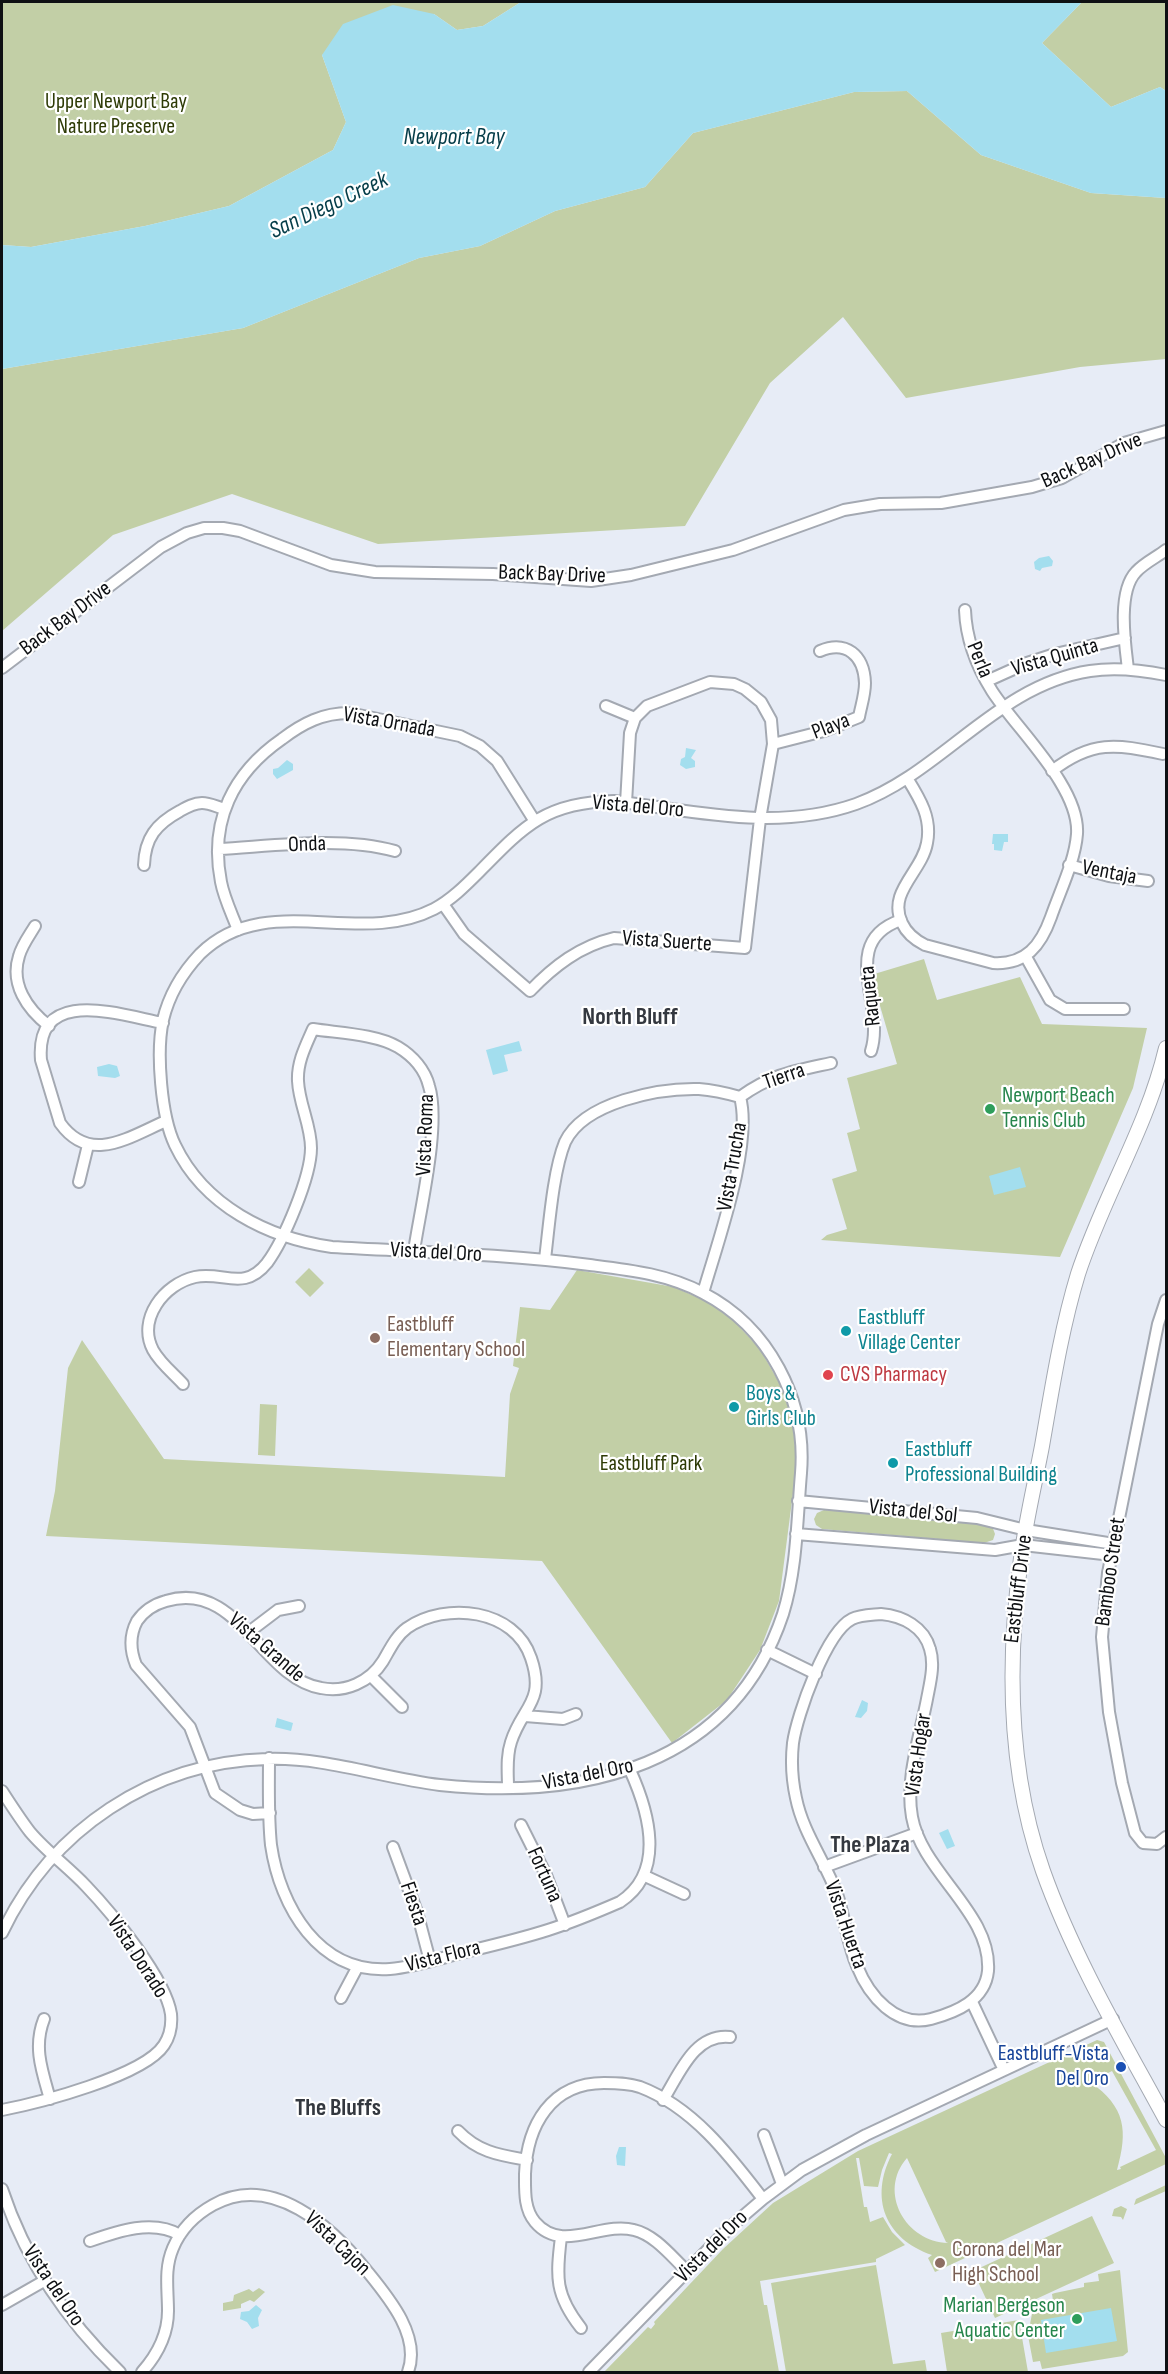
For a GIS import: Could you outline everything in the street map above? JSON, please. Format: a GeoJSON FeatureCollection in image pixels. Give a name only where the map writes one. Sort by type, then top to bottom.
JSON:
{"type":"FeatureCollection","features":[{"type":"Feature","properties":{"kind":"main road","name":"Eastbluff Drive"},"geometry":{"type":"LineString","coordinates":[[1167,1048],[1138,1134],[1098,1220],[1077,1279],[1061,1348],[1023,1545],[1015,1606],[1012,1673],[1015,1730],[1027,1809],[1042,1869],[1061,1917],[1167,2120]]}},
{"type":"Feature","properties":{"kind":"street","name":"Back Bay Drive"},"geometry":{"type":"LineString","coordinates":[[2,668],[161,547],[187,533],[204,528],[240,531],[331,565],[375,572],[493,574],[591,580],[632,575],[734,550],[844,510],[880,504],[941,503],[1032,487],[1062,478],[1135,439],[1167,431]]}},
{"type":"Feature","properties":{"kind":"street"},"geometry":{"type":"LineString","coordinates":[[1128,669],[1125,608],[1130,580],[1141,567],[1167,550]]}},
{"type":"Feature","properties":{"kind":"street","name":"Perla"},"geometry":{"type":"LineString","coordinates":[[964,610],[970,642],[987,681],[1003,707],[1070,797],[1075,811],[1077,834],[1069,865],[1045,934],[1040,943],[1026,957]]}},
{"type":"Feature","properties":{"kind":"street","name":"Vista Quinta"},"geometry":{"type":"LineString","coordinates":[[987,681],[1036,660],[1125,638]]}},
{"type":"Feature","properties":{"kind":"street","name":"Playa"},"geometry":{"type":"LineString","coordinates":[[773,744],[824,731],[859,717],[865,681],[859,662],[854,654],[841,646],[832,646],[820,651]]}},
{"type":"Feature","properties":{"kind":"street","name":"Vista del Oro"},"geometry":{"type":"LineString","coordinates":[[2,1933],[26,1889],[54,1855],[85,1826],[108,1809],[162,1780],[204,1766],[269,1758],[321,1762],[435,1784],[508,1787],[572,1782],[630,1770],[674,1750],[716,1719],[748,1683],[767,1650],[787,1600],[796,1534],[801,1444],[799,1425],[788,1387],[758,1337],[729,1309],[703,1293],[668,1278],[649,1273],[545,1259],[332,1247],[282,1236],[251,1222],[213,1195],[184,1161],[173,1142],[166,1121],[160,1045],[163,1023],[170,997],[191,964],[205,950],[238,930],[262,922],[288,920],[370,925],[391,923],[418,916],[443,904],[513,836],[534,820],[559,808],[593,801],[760,819],[787,819],[828,812],[866,800],[907,778],[1003,707],[1026,692],[1055,679],[1092,670],[1128,669],[1167,675]]}},
{"type":"Feature","properties":{"kind":"street"},"geometry":{"type":"LineString","coordinates":[[626,803],[630,733],[635,718],[655,702],[701,683],[722,681],[745,688],[761,702],[771,720],[773,744],[760,819]]}},
{"type":"Feature","properties":{"kind":"street"},"geometry":{"type":"LineString","coordinates":[[606,706],[635,718]]}},
{"type":"Feature","properties":{"kind":"street","name":"Vista Ornada"},"geometry":{"type":"LineString","coordinates":[[238,930],[221,882],[219,849],[225,809],[244,773],[273,745],[313,719],[336,713],[349,713],[460,736],[480,746],[497,761],[534,820]]}},
{"type":"Feature","properties":{"kind":"street"},"geometry":{"type":"LineString","coordinates":[[1052,771],[1078,753],[1103,746],[1129,746],[1163,754]]}},
{"type":"Feature","properties":{"kind":"street"},"geometry":{"type":"LineString","coordinates":[[907,778],[923,806],[928,832],[923,857],[900,894],[898,905],[901,920],[911,936],[925,945],[993,963],[1010,962],[1026,957],[1050,1000],[1065,1009],[1124,1009]]}},
{"type":"Feature","properties":{"kind":"street"},"geometry":{"type":"LineString","coordinates":[[144,865],[146,845],[150,836],[163,821],[199,803],[225,809]]}},
{"type":"Feature","properties":{"kind":"street","name":"Vista Suerte"},"geometry":{"type":"LineString","coordinates":[[443,904],[464,934],[530,991],[572,955],[600,941],[614,938],[745,948],[760,819]]}},
{"type":"Feature","properties":{"kind":"street","name":"Onda"},"geometry":{"type":"LineString","coordinates":[[219,849],[337,845],[375,847],[394,851]]}},
{"type":"Feature","properties":{"kind":"street","name":"Ventaja"},"geometry":{"type":"LineString","coordinates":[[1069,865],[1109,876],[1148,881]]}},
{"type":"Feature","properties":{"kind":"street","name":"Raqueta"},"geometry":{"type":"LineString","coordinates":[[871,1051],[875,1038],[875,1021],[866,971],[867,953],[875,936],[883,928],[901,920]]}},
{"type":"Feature","properties":{"kind":"street"},"geometry":{"type":"LineString","coordinates":[[35,926],[18,957],[17,976],[24,1001],[31,1011],[49,1026]]}},
{"type":"Feature","properties":{"kind":"street"},"geometry":{"type":"LineString","coordinates":[[163,1023],[80,1009],[63,1014],[49,1026],[41,1042],[41,1060],[57,1115],[66,1131],[80,1142],[88,1145],[111,1144],[166,1121]]}},
{"type":"Feature","properties":{"kind":"street","name":"Vista Roma"},"geometry":{"type":"LineString","coordinates":[[282,1236],[306,1178],[310,1162],[309,1132],[298,1079],[299,1066],[313,1029],[391,1043],[411,1056],[427,1078],[432,1098],[429,1154],[414,1251]]}},
{"type":"Feature","properties":{"kind":"street","name":"Tierra"},"geometry":{"type":"LineString","coordinates":[[740,1097],[782,1073],[831,1063]]}},
{"type":"Feature","properties":{"kind":"street","name":"Vista Trucha"},"geometry":{"type":"LineString","coordinates":[[545,1259],[561,1154],[572,1131],[584,1119],[611,1105],[672,1090],[712,1090],[740,1097],[742,1113],[738,1160],[703,1293]]}},
{"type":"Feature","properties":{"kind":"street"},"geometry":{"type":"LineString","coordinates":[[79,1182],[88,1145]]}},
{"type":"Feature","properties":{"kind":"street"},"geometry":{"type":"LineString","coordinates":[[183,1384],[152,1348],[148,1328],[152,1310],[157,1302],[165,1294],[193,1278],[205,1276],[234,1280],[253,1275],[268,1261],[282,1236]]}},
{"type":"Feature","properties":{"kind":"street","name":"Bamboo Street"},"geometry":{"type":"LineString","coordinates":[[1167,1300],[1158,1324],[1108,1573],[1102,1637],[1109,1713],[1122,1783],[1135,1833],[1143,1843],[1157,1844],[1167,1837]]}},
{"type":"Feature","properties":{"kind":"street","name":"Vista del Sol"},"geometry":{"type":"LineString","coordinates":[[798,1501],[977,1518],[1113,1550]]}},
{"type":"Feature","properties":{"kind":"street","name":"Vista del Sol"},"geometry":{"type":"LineString","coordinates":[[796,1534],[995,1550],[1023,1545],[1113,1550]]}},
{"type":"Feature","properties":{"kind":"street","name":"Vista Grande"},"geometry":{"type":"LineString","coordinates":[[270,1813],[254,1814],[240,1810],[215,1793],[190,1727],[136,1665],[131,1643],[133,1630],[143,1614],[150,1608],[169,1600],[178,1599],[192,1599],[211,1604],[231,1616],[249,1632],[291,1676],[309,1686],[339,1689],[371,1676],[382,1664],[403,1632],[420,1621],[438,1616],[463,1614],[493,1618],[516,1632],[528,1649],[535,1674],[535,1694],[510,1745],[508,1787]]}},
{"type":"Feature","properties":{"kind":"street"},"geometry":{"type":"LineString","coordinates":[[249,1632],[278,1610],[299,1606]]}},
{"type":"Feature","properties":{"kind":"street","name":"Vista Hogar"},"geometry":{"type":"LineString","coordinates":[[852,1619],[881,1614],[902,1618],[920,1630],[930,1649],[932,1670],[911,1785],[912,1818],[926,1850],[979,1929],[986,1947],[988,1966],[985,1985],[972,2002]]}},
{"type":"Feature","properties":{"kind":"street","name":"Vista Huerta"},"geometry":{"type":"LineString","coordinates":[[852,1619],[837,1633],[828,1646],[796,1727],[792,1762],[800,1814],[841,1907],[857,1966],[864,1980],[888,2010],[902,2018],[918,2021],[931,2019],[972,2002]]}},
{"type":"Feature","properties":{"kind":"street"},"geometry":{"type":"LineString","coordinates":[[767,1650],[816,1674]]}},
{"type":"Feature","properties":{"kind":"street"},"geometry":{"type":"LineString","coordinates":[[371,1676],[402,1707]]}},
{"type":"Feature","properties":{"kind":"street"},"geometry":{"type":"LineString","coordinates":[[525,1716],[563,1719],[576,1714]]}},
{"type":"Feature","properties":{"kind":"street","name":"Vista Flora"},"geometry":{"type":"LineString","coordinates":[[269,1758],[270,1813],[275,1863],[287,1901],[296,1919],[311,1938],[329,1953],[358,1966],[388,1969],[430,1961],[565,1924],[620,1902],[633,1892],[645,1876]]}},
{"type":"Feature","properties":{"kind":"street"},"geometry":{"type":"LineString","coordinates":[[630,1770],[639,1790],[647,1821],[650,1854],[645,1876],[684,1894]]}},
{"type":"Feature","properties":{"kind":"street","name":"Vista Dorado"},"geometry":{"type":"LineString","coordinates":[[2,1791],[30,1831],[104,1905],[134,1944],[167,2001],[171,2021],[164,2044],[151,2058],[99,2082],[50,2099],[2,2110]]}},
{"type":"Feature","properties":{"kind":"street","name":"Fortuna"},"geometry":{"type":"LineString","coordinates":[[521,1825],[546,1875],[565,1924]]}},
{"type":"Feature","properties":{"kind":"street"},"geometry":{"type":"LineString","coordinates":[[824,1867],[917,1833]]}},
{"type":"Feature","properties":{"kind":"street","name":"Fiesta"},"geometry":{"type":"LineString","coordinates":[[393,1847],[417,1912],[430,1961]]}},
{"type":"Feature","properties":{"kind":"street"},"geometry":{"type":"LineString","coordinates":[[341,1998],[358,1966]]}},
{"type":"Feature","properties":{"kind":"street"},"geometry":{"type":"LineString","coordinates":[[972,2002],[1005,2070]]}},
{"type":"Feature","properties":{"kind":"street"},"geometry":{"type":"LineString","coordinates":[[44,2019],[38,2045],[39,2059],[50,2099]]}},
{"type":"Feature","properties":{"kind":"street","name":"Vista del Oro"},"geometry":{"type":"LineString","coordinates":[[589,2373],[728,2229],[782,2184],[823,2157],[866,2135],[1113,2019]]}},
{"type":"Feature","properties":{"kind":"street"},"geometry":{"type":"LineString","coordinates":[[663,2100],[700,2044],[717,2037],[730,2037]]}},
{"type":"Feature","properties":{"kind":"street"},"geometry":{"type":"LineString","coordinates":[[687,2271],[654,2239],[635,2230],[611,2228],[572,2237],[561,2237],[542,2228],[529,2211],[525,2187],[527,2160],[540,2117],[550,2104],[569,2089],[591,2083],[618,2083],[641,2088],[685,2114],[718,2143],[763,2199]]}},
{"type":"Feature","properties":{"kind":"street"},"geometry":{"type":"LineString","coordinates":[[458,2131],[467,2141],[488,2153],[527,2160]]}},
{"type":"Feature","properties":{"kind":"street"},"geometry":{"type":"LineString","coordinates":[[764,2135],[782,2184]]}},
{"type":"Feature","properties":{"kind":"street","name":"Vista del Oro"},"geometry":{"type":"LineString","coordinates":[[2,2189],[23,2245],[44,2281],[95,2346],[120,2373]]}},
{"type":"Feature","properties":{"kind":"street","name":"Vista Cajon"},"geometry":{"type":"LineString","coordinates":[[142,2373],[152,2361],[164,2337],[168,2310],[166,2274],[173,2247],[180,2235],[194,2218],[205,2210],[229,2198],[249,2195],[269,2197],[295,2206],[342,2244],[365,2268],[385,2294],[407,2333],[412,2355],[408,2373]]}},
{"type":"Feature","properties":{"kind":"street"},"geometry":{"type":"LineString","coordinates":[[90,2241],[123,2231],[157,2226],[180,2235]]}},
{"type":"Feature","properties":{"kind":"street"},"geometry":{"type":"LineString","coordinates":[[561,2237],[558,2276],[560,2293],[566,2310],[581,2328]]}},
{"type":"Feature","properties":{"kind":"street"},"geometry":{"type":"LineString","coordinates":[[2,2305],[44,2281]]}},
{"type":"Feature","properties":{"kind":"green space","name":"Upper Newport Bay Nature Preserve"},"geometry":{"type":"Polygon","coordinates":[[[2,2],[521,2],[483,26],[457,30],[434,14],[322,55],[346,122],[333,150],[229,206],[145,226],[31,247],[2,245],[2,2]]]}},
{"type":"Feature","properties":{"kind":"green space"},"geometry":{"type":"Polygon","coordinates":[[[1082,2],[1166,2],[1166,91],[1160,87],[1111,107],[1042,43],[1082,2]]]}},
{"type":"Feature","properties":{"kind":"green space"},"geometry":{"type":"Polygon","coordinates":[[[907,91],[981,155],[1091,193],[1166,198],[1166,359],[1080,367],[906,398],[843,317],[770,383],[685,526],[378,544],[232,494],[113,535],[2,631],[2,369],[243,328],[419,258],[480,246],[555,211],[645,187],[693,133],[854,92],[907,91]]]}},
{"type":"Feature","properties":{"kind":"green space","name":"Newport Beach Tennis Club"},"geometry":{"type":"Polygon","coordinates":[[[924,959],[937,1000],[1020,977],[1042,1024],[1147,1028],[1133,1088],[1060,1257],[821,1240],[827,1235],[847,1229],[832,1179],[857,1171],[847,1133],[860,1129],[847,1078],[897,1064],[871,975],[924,959]]]}},
{"type":"Feature","properties":{"kind":"green space"},"geometry":{"type":"Polygon","coordinates":[[[309,1268],[324,1283],[310,1297],[295,1282],[309,1268]]]}},
{"type":"Feature","properties":{"kind":"green space","name":"Eastbluff Park"},"geometry":{"type":"Polygon","coordinates":[[[577,1270],[674,1287],[708,1302],[734,1321],[760,1349],[781,1386],[794,1425],[796,1470],[779,1601],[760,1650],[727,1700],[672,1743],[542,1561],[46,1536],[55,1491],[68,1368],[82,1340],[164,1459],[505,1477],[510,1394],[519,1368],[513,1366],[520,1307],[550,1310],[577,1270]]]}},
{"type":"Feature","properties":{"kind":"green space"},"geometry":{"type":"Polygon","coordinates":[[[260,1404],[277,1405],[275,1456],[258,1455],[260,1404]]]}},
{"type":"Feature","properties":{"kind":"green space"},"geometry":{"type":"Polygon","coordinates":[[[824,1510],[986,1523],[992,1526],[995,1534],[993,1540],[984,1543],[822,1529],[816,1525],[814,1519],[817,1513],[824,1510]]]}},
{"type":"Feature","properties":{"kind":"green space"},"geometry":{"type":"Polygon","coordinates":[[[1097,2040],[1104,2042],[1166,2158],[1166,2164],[935,2272],[928,2258],[932,2255],[903,2239],[893,2228],[886,2215],[882,2201],[882,2186],[885,2170],[892,2154],[889,2153],[878,2187],[864,2186],[859,2158],[856,2158],[864,2207],[867,2207],[870,2222],[883,2217],[892,2232],[905,2245],[876,2259],[876,2262],[760,2281],[764,2305],[767,2305],[779,2372],[605,2371],[648,2327],[651,2329],[654,2322],[723,2249],[773,2203],[858,2151],[1097,2040]],[[1112,2071],[1090,2082],[1111,2101],[1121,2121],[1123,2132],[1117,2170],[1156,2150],[1112,2071]],[[907,2158],[898,2171],[895,2185],[900,2213],[920,2234],[948,2243],[946,2242],[907,2158]]]}},
{"type":"Feature","properties":{"kind":"green space"},"geometry":{"type":"Polygon","coordinates":[[[1166,2185],[1166,2191],[1134,2205],[1136,2199],[1166,2185]]]}},
{"type":"Feature","properties":{"kind":"green space"},"geometry":{"type":"Polygon","coordinates":[[[1121,2206],[1127,2209],[1123,2220],[1121,2217],[1112,2216],[1114,2209],[1121,2206]]]}},
{"type":"Feature","properties":{"kind":"green space"},"geometry":{"type":"Polygon","coordinates":[[[1092,2216],[1114,2263],[995,2318],[973,2271],[1092,2216]]]}},
{"type":"Feature","properties":{"kind":"green space"},"geometry":{"type":"Polygon","coordinates":[[[876,2265],[893,2364],[925,2360],[927,2372],[786,2372],[771,2283],[876,2265]]]}},
{"type":"Feature","properties":{"kind":"green space","name":"Marian Bergeson Aquatic Center"},"geometry":{"type":"Polygon","coordinates":[[[1120,2270],[1128,2352],[1123,2356],[1042,2369],[1040,2361],[1033,2362],[1026,2325],[1030,2324],[1032,2314],[1037,2310],[1054,2307],[1052,2294],[1084,2287],[1084,2283],[1099,2281],[1098,2274],[1120,2270]]]}},
{"type":"Feature","properties":{"kind":"green space"},"geometry":{"type":"Polygon","coordinates":[[[259,2288],[265,2292],[254,2302],[250,2300],[241,2304],[241,2308],[223,2311],[223,2303],[233,2301],[234,2295],[249,2289],[253,2292],[259,2288]]]}},
{"type":"Feature","properties":{"kind":"green space"},"geometry":{"type":"Polygon","coordinates":[[[1019,2320],[1028,2372],[947,2372],[941,2333],[1019,2320]]]}},
{"type":"Feature","properties":{"kind":"water","name":"Newport Bay"},"geometry":{"type":"Polygon","coordinates":[[[521,2],[1082,2],[1042,43],[1111,107],[1160,87],[1166,91],[1166,198],[1091,193],[981,155],[907,91],[854,92],[693,133],[645,187],[555,211],[480,246],[419,258],[243,328],[2,369],[2,245],[31,247],[145,226],[229,206],[333,150],[346,122],[322,55],[343,24],[393,5],[434,14],[457,30],[483,26],[521,2]]]}},
{"type":"Feature","properties":{"kind":"water"},"geometry":{"type":"Polygon","coordinates":[[[1049,556],[1053,561],[1052,566],[1042,568],[1040,571],[1035,569],[1034,562],[1039,558],[1049,556]]]}},
{"type":"Feature","properties":{"kind":"water"},"geometry":{"type":"Polygon","coordinates":[[[686,748],[696,750],[691,758],[695,761],[695,767],[686,769],[680,765],[681,759],[685,757],[686,748]]]}},
{"type":"Feature","properties":{"kind":"water"},"geometry":{"type":"Polygon","coordinates":[[[287,760],[293,764],[293,770],[277,779],[273,774],[273,769],[278,768],[287,760]]]}},
{"type":"Feature","properties":{"kind":"water"},"geometry":{"type":"Polygon","coordinates":[[[993,834],[1008,834],[1008,842],[1004,842],[1002,851],[994,850],[993,834]]]}},
{"type":"Feature","properties":{"kind":"water"},"geometry":{"type":"Polygon","coordinates":[[[519,1041],[522,1051],[504,1055],[508,1071],[493,1075],[486,1050],[519,1041]]]}},
{"type":"Feature","properties":{"kind":"water"},"geometry":{"type":"Polygon","coordinates":[[[109,1064],[117,1066],[120,1076],[115,1078],[98,1076],[97,1067],[109,1064]]]}},
{"type":"Feature","properties":{"kind":"water"},"geometry":{"type":"Polygon","coordinates":[[[1020,1167],[1026,1187],[994,1195],[989,1176],[1020,1167]]]}},
{"type":"Feature","properties":{"kind":"water"},"geometry":{"type":"Polygon","coordinates":[[[862,1700],[868,1703],[867,1711],[861,1718],[855,1717],[862,1700]]]}},
{"type":"Feature","properties":{"kind":"water"},"geometry":{"type":"Polygon","coordinates":[[[277,1718],[293,1723],[291,1731],[275,1727],[277,1718]]]}},
{"type":"Feature","properties":{"kind":"water"},"geometry":{"type":"Polygon","coordinates":[[[948,1829],[955,1846],[947,1849],[939,1833],[948,1829]]]}},
{"type":"Feature","properties":{"kind":"water"},"geometry":{"type":"Polygon","coordinates":[[[619,2147],[626,2147],[625,2166],[617,2165],[616,2156],[619,2147]]]}},
{"type":"Feature","properties":{"kind":"water"},"geometry":{"type":"Polygon","coordinates":[[[256,2305],[262,2310],[258,2318],[259,2326],[252,2329],[247,2322],[240,2319],[241,2312],[249,2311],[256,2305]]]}},
{"type":"Feature","properties":{"kind":"water"},"geometry":{"type":"Polygon","coordinates":[[[1111,2308],[1117,2341],[1046,2353],[1041,2320],[1111,2308]]]}},
{"type":"Feature","properties":{"kind":"place","name":"Newport Beach Tennis Club"},"geometry":{"type":"Point","coordinates":[990,1109]}},
{"type":"Feature","properties":{"kind":"place","name":"Eastbluff Village Center"},"geometry":{"type":"Point","coordinates":[846,1331]}},
{"type":"Feature","properties":{"kind":"place","name":"Eastbluff Elementary School"},"geometry":{"type":"Point","coordinates":[375,1338]}},
{"type":"Feature","properties":{"kind":"place","name":"CVS Pharmacy"},"geometry":{"type":"Point","coordinates":[828,1375]}},
{"type":"Feature","properties":{"kind":"place","name":"Boys & Girls Club"},"geometry":{"type":"Point","coordinates":[734,1407]}},
{"type":"Feature","properties":{"kind":"place","name":"Eastbluff Professional Building"},"geometry":{"type":"Point","coordinates":[893,1463]}},
{"type":"Feature","properties":{"kind":"place","name":"Eastbluff-Vista Del Oro"},"geometry":{"type":"Point","coordinates":[1121,2067]}},
{"type":"Feature","properties":{"kind":"place","name":"Corona del Mar High School"},"geometry":{"type":"Point","coordinates":[940,2263]}},
{"type":"Feature","properties":{"kind":"place","name":"Marian Bergeson Aquatic Center"},"geometry":{"type":"Point","coordinates":[1077,2319]}},
{"type":"Feature","properties":{"kind":"district","name":"North Bluff"},"geometry":{"type":"Point","coordinates":[630,1018]}},
{"type":"Feature","properties":{"kind":"district","name":"The Plaza"},"geometry":{"type":"Point","coordinates":[870,1846]}},
{"type":"Feature","properties":{"kind":"district","name":"The Bluffs"},"geometry":{"type":"Point","coordinates":[338,2109]}},
{"type":"Feature","properties":{"kind":"water label","name":"San Diego Creek"},"geometry":{"type":"Point","coordinates":[329,206]}}]}
